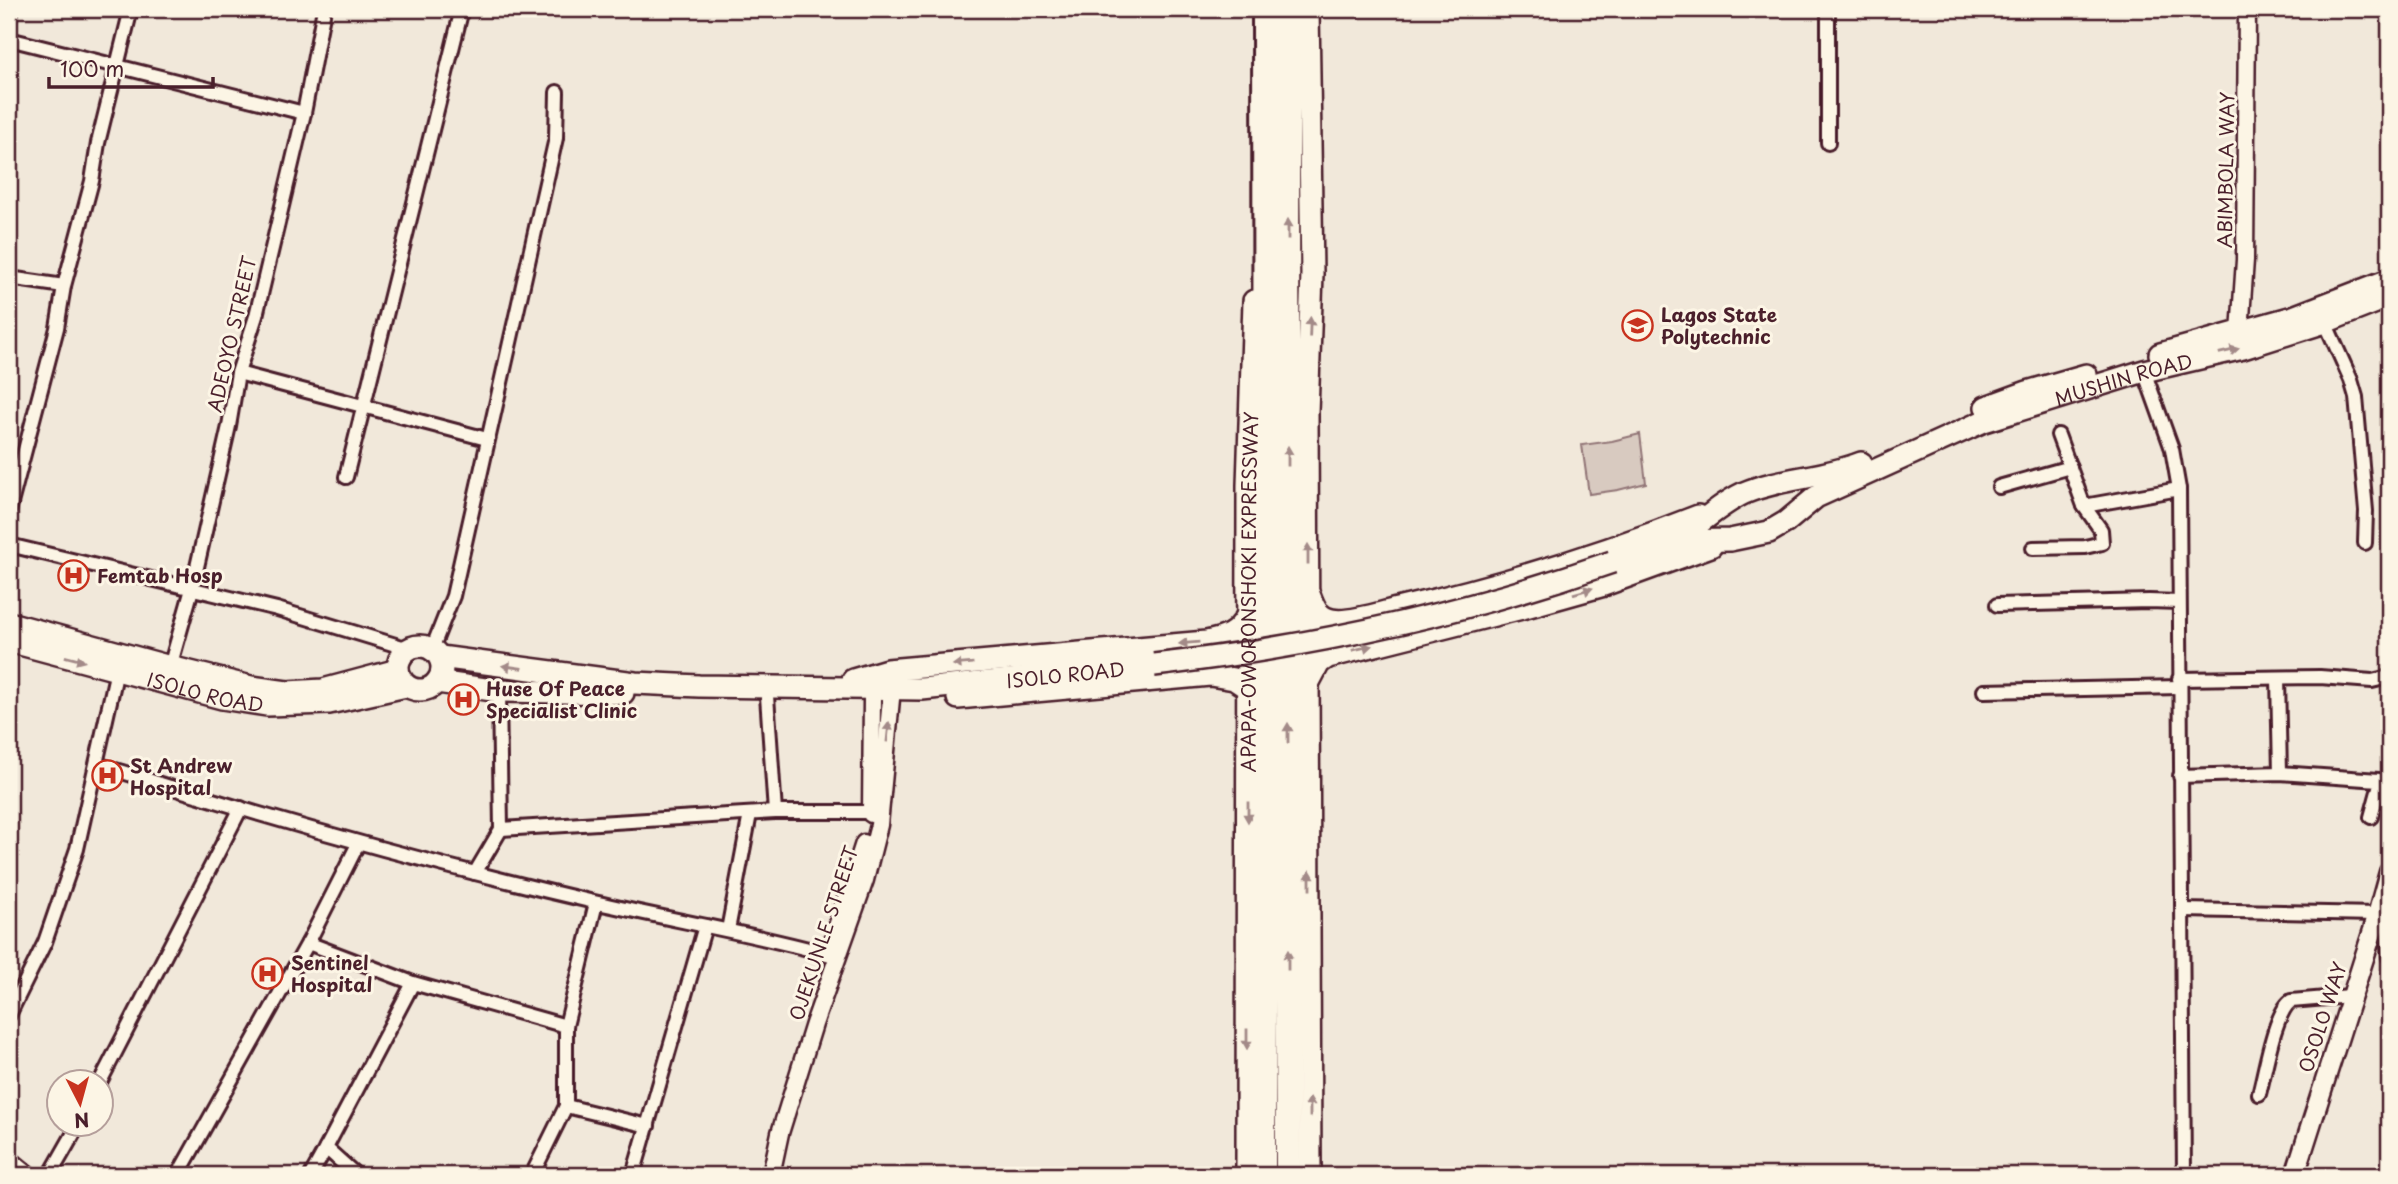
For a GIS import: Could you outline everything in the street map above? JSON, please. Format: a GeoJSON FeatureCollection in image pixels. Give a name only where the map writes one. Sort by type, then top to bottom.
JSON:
{"type":"FeatureCollection","features":[{"type":"Feature","properties":{"kind":"highway","name":"APAPA-OWORONSHOKI EXPRESSWAY"},"geometry":{"type":"LineString","coordinates":[[1263,1175],[1266,651],[1265,9]]}},
{"type":"Feature","properties":{"kind":"highway","name":"APAPA-OWORONSHOKI EXPRESSWAY"},"geometry":{"type":"LineString","coordinates":[[1287,9],[1288,1175]]}},
{"type":"Feature","properties":{"kind":"main road","name":"APAPA-OWORONSHOKI EXPRESSWAY"},"geometry":{"type":"LineString","coordinates":[[1247,1175],[1248,456],[1255,296],[1253,9]]}},
{"type":"Feature","properties":{"kind":"main road"},"geometry":{"type":"LineString","coordinates":[[1308,9],[1312,274],[1307,412],[1310,1175]]}},
{"type":"Feature","properties":{"kind":"main road","name":"MUSHIN ROAD"},"geometry":{"type":"LineString","coordinates":[[1864,468],[1977,410],[2027,392],[2318,309],[2389,280]]}},
{"type":"Feature","properties":{"kind":"main road","name":"MUSHIN ROAD"},"geometry":{"type":"LineString","coordinates":[[1864,468],[1984,421],[2144,371],[2243,348],[2325,322],[2389,297]]}},
{"type":"Feature","properties":{"kind":"main road"},"geometry":{"type":"LineString","coordinates":[[1309,682],[1319,663],[1328,657],[1576,593],[1736,539],[1769,532],[1816,497],[1864,468]]}},
{"type":"Feature","properties":{"kind":"main road"},"geometry":{"type":"LineString","coordinates":[[1676,541],[1746,492],[1864,468]]}},
{"type":"Feature","properties":{"kind":"main road"},"geometry":{"type":"LineString","coordinates":[[1778,484],[1794,496],[1795,514]]}},
{"type":"Feature","properties":{"kind":"main road"},"geometry":{"type":"LineString","coordinates":[[1309,594],[1314,609],[1328,619],[1339,621],[1376,614],[1522,578],[1724,505]]}},
{"type":"Feature","properties":{"kind":"main road"},"geometry":{"type":"LineString","coordinates":[[1724,505],[1736,539]]}},
{"type":"Feature","properties":{"kind":"main road"},"geometry":{"type":"LineString","coordinates":[[1676,541],[1736,539]]}},
{"type":"Feature","properties":{"kind":"main road","name":"ISOLO ROAD"},"geometry":{"type":"LineString","coordinates":[[436,653],[635,683],[922,689],[1225,657],[1327,640],[1534,589],[1676,541]]}},
{"type":"Feature","properties":{"kind":"main road"},"geometry":{"type":"LineString","coordinates":[[829,687],[887,670],[1206,642],[1234,634],[1247,616]]}},
{"type":"Feature","properties":{"kind":"main road","name":"ISOLO ROAD"},"geometry":{"type":"LineString","coordinates":[[9,623],[251,687],[287,692],[323,690],[402,678]]}},
{"type":"Feature","properties":{"kind":"main road","name":"ISOLO ROAD"},"geometry":{"type":"LineString","coordinates":[[9,641],[222,698],[267,705],[329,703],[402,678]]}},
{"type":"Feature","properties":{"kind":"main road"},"geometry":{"type":"LineString","coordinates":[[420,646],[436,653],[442,670],[437,682],[426,690],[419,691],[402,678],[400,658],[409,649],[420,646]]}},
{"type":"Feature","properties":{"kind":"main road"},"geometry":{"type":"LineString","coordinates":[[437,682],[499,691],[882,698],[977,697],[1210,676],[1234,679],[1249,688]]}},
{"type":"Feature","properties":{"kind":"main road"},"geometry":{"type":"LineString","coordinates":[[882,698],[922,689]]}},
{"type":"Feature","properties":{"kind":"main road","name":"OSOLO WAY"},"geometry":{"type":"LineString","coordinates":[[2295,1175],[2350,996],[2382,925],[2389,872]]}},
{"type":"Feature","properties":{"kind":"street"},"geometry":{"type":"LineString","coordinates":[[9,20],[12,9]]}},
{"type":"Feature","properties":{"kind":"street"},"geometry":{"type":"LineString","coordinates":[[9,511],[57,328],[64,286],[92,181],[98,142],[131,9]]}},
{"type":"Feature","properties":{"kind":"street","name":"ADEOYO STREET"},"geometry":{"type":"LineString","coordinates":[[170,667],[192,589],[239,373],[256,316],[304,113],[324,9]]}},
{"type":"Feature","properties":{"kind":"street"},"geometry":{"type":"LineString","coordinates":[[345,477],[462,9]]}},
{"type":"Feature","properties":{"kind":"street"},"geometry":{"type":"LineString","coordinates":[[1828,9],[1828,143]]}},
{"type":"Feature","properties":{"kind":"street","name":"ABIMBOLA WAY"},"geometry":{"type":"LineString","coordinates":[[2240,332],[2245,260],[2247,9]]}},
{"type":"Feature","properties":{"kind":"street"},"geometry":{"type":"LineString","coordinates":[[9,38],[304,113]]}},
{"type":"Feature","properties":{"kind":"street"},"geometry":{"type":"LineString","coordinates":[[436,653],[453,596],[556,138],[557,92]]}},
{"type":"Feature","properties":{"kind":"street"},"geometry":{"type":"LineString","coordinates":[[9,278],[64,286]]}},
{"type":"Feature","properties":{"kind":"street"},"geometry":{"type":"LineString","coordinates":[[2325,322],[2356,397],[2366,511],[2365,543]]}},
{"type":"Feature","properties":{"kind":"street"},"geometry":{"type":"LineString","coordinates":[[2144,371],[2172,449],[2179,489],[2184,1175]]}},
{"type":"Feature","properties":{"kind":"street"},"geometry":{"type":"LineString","coordinates":[[239,373],[487,439]]}},
{"type":"Feature","properties":{"kind":"street"},"geometry":{"type":"LineString","coordinates":[[2033,548],[2102,544],[2101,530],[2084,506],[2058,435]]}},
{"type":"Feature","properties":{"kind":"street"},"geometry":{"type":"LineString","coordinates":[[1999,487],[2070,467]]}},
{"type":"Feature","properties":{"kind":"street"},"geometry":{"type":"LineString","coordinates":[[2084,506],[2179,489]]}},
{"type":"Feature","properties":{"kind":"street"},"geometry":{"type":"LineString","coordinates":[[9,545],[276,609],[409,649]]}},
{"type":"Feature","properties":{"kind":"street"},"geometry":{"type":"LineString","coordinates":[[1997,605],[2179,602]]}},
{"type":"Feature","properties":{"kind":"street"},"geometry":{"type":"LineString","coordinates":[[9,1014],[45,942],[77,849],[117,670]]}},
{"type":"Feature","properties":{"kind":"street"},"geometry":{"type":"LineString","coordinates":[[1984,691],[2278,678],[2320,677],[2372,681],[2389,677]]}},
{"type":"Feature","properties":{"kind":"street"},"geometry":{"type":"LineString","coordinates":[[2278,678],[2280,773]]}},
{"type":"Feature","properties":{"kind":"street"},"geometry":{"type":"LineString","coordinates":[[475,873],[501,830],[499,691]]}},
{"type":"Feature","properties":{"kind":"street"},"geometry":{"type":"LineString","coordinates":[[767,696],[775,812]]}},
{"type":"Feature","properties":{"kind":"street","name":"OJEKUNLE STREET"},"geometry":{"type":"LineString","coordinates":[[771,1175],[780,1133],[814,1024],[863,848],[871,812],[882,698]]}},
{"type":"Feature","properties":{"kind":"street","name":"OJEKUNLE STREET"},"geometry":{"type":"LineString","coordinates":[[762,1175],[789,1072],[865,880],[880,825],[882,698]]}},
{"type":"Feature","properties":{"kind":"street"},"geometry":{"type":"LineString","coordinates":[[97,764],[358,844],[833,956]]}},
{"type":"Feature","properties":{"kind":"street"},"geometry":{"type":"LineString","coordinates":[[2180,776],[2280,773],[2379,780],[2371,817]]}},
{"type":"Feature","properties":{"kind":"street"},"geometry":{"type":"LineString","coordinates":[[108,1068],[241,808]]}},
{"type":"Feature","properties":{"kind":"street"},"geometry":{"type":"LineString","coordinates":[[501,830],[775,812],[871,812]]}},
{"type":"Feature","properties":{"kind":"street"},"geometry":{"type":"LineString","coordinates":[[729,930],[750,814]]}},
{"type":"Feature","properties":{"kind":"street"},"geometry":{"type":"LineString","coordinates":[[180,1174],[308,943],[358,844]]}},
{"type":"Feature","properties":{"kind":"street"},"geometry":{"type":"LineString","coordinates":[[532,1175],[566,1106],[566,1026],[596,902]]}},
{"type":"Feature","properties":{"kind":"street"},"geometry":{"type":"LineString","coordinates":[[2183,910],[2382,925],[2389,957]]}},
{"type":"Feature","properties":{"kind":"street"},"geometry":{"type":"LineString","coordinates":[[633,1175],[705,926]]}},
{"type":"Feature","properties":{"kind":"street"},"geometry":{"type":"LineString","coordinates":[[308,943],[413,982],[509,1012],[566,1026]]}},
{"type":"Feature","properties":{"kind":"street"},"geometry":{"type":"LineString","coordinates":[[311,1175],[413,982]]}},
{"type":"Feature","properties":{"kind":"street"},"geometry":{"type":"LineString","coordinates":[[2259,1094],[2277,1026],[2286,1005],[2291,1001],[2350,996]]}},
{"type":"Feature","properties":{"kind":"street"},"geometry":{"type":"LineString","coordinates":[[566,1106],[648,1126]]}},
{"type":"Feature","properties":{"kind":"street"},"geometry":{"type":"LineString","coordinates":[[50,1175],[71,1138]]}},
{"type":"Feature","properties":{"kind":"street"},"geometry":{"type":"LineString","coordinates":[[326,1148],[356,1175]]}},
{"type":"Feature","properties":{"kind":"street"},"geometry":{"type":"LineString","coordinates":[[9,1157],[31,1175]]}},
{"type":"Feature","properties":{"kind":"shaded area"},"geometry":{"type":"Polygon","coordinates":[[[1640,434],[1646,483],[1589,494],[1582,445],[1640,434]]]}},
{"type":"Feature","properties":{"kind":"place","name":"Lagos State Polytechnic"},"geometry":{"type":"Point","coordinates":[1638,325]}},
{"type":"Feature","properties":{"kind":"place","name":"Femtab Hosp"},"geometry":{"type":"Point","coordinates":[74,575]}},
{"type":"Feature","properties":{"kind":"place","name":"Huse Of Peace Specialist Clinic"},"geometry":{"type":"Point","coordinates":[463,699]}},
{"type":"Feature","properties":{"kind":"place","name":"St Andrew Hospital"},"geometry":{"type":"Point","coordinates":[107,776]}},
{"type":"Feature","properties":{"kind":"place","name":"Sentinel Hospital"},"geometry":{"type":"Point","coordinates":[268,973]}}]}
